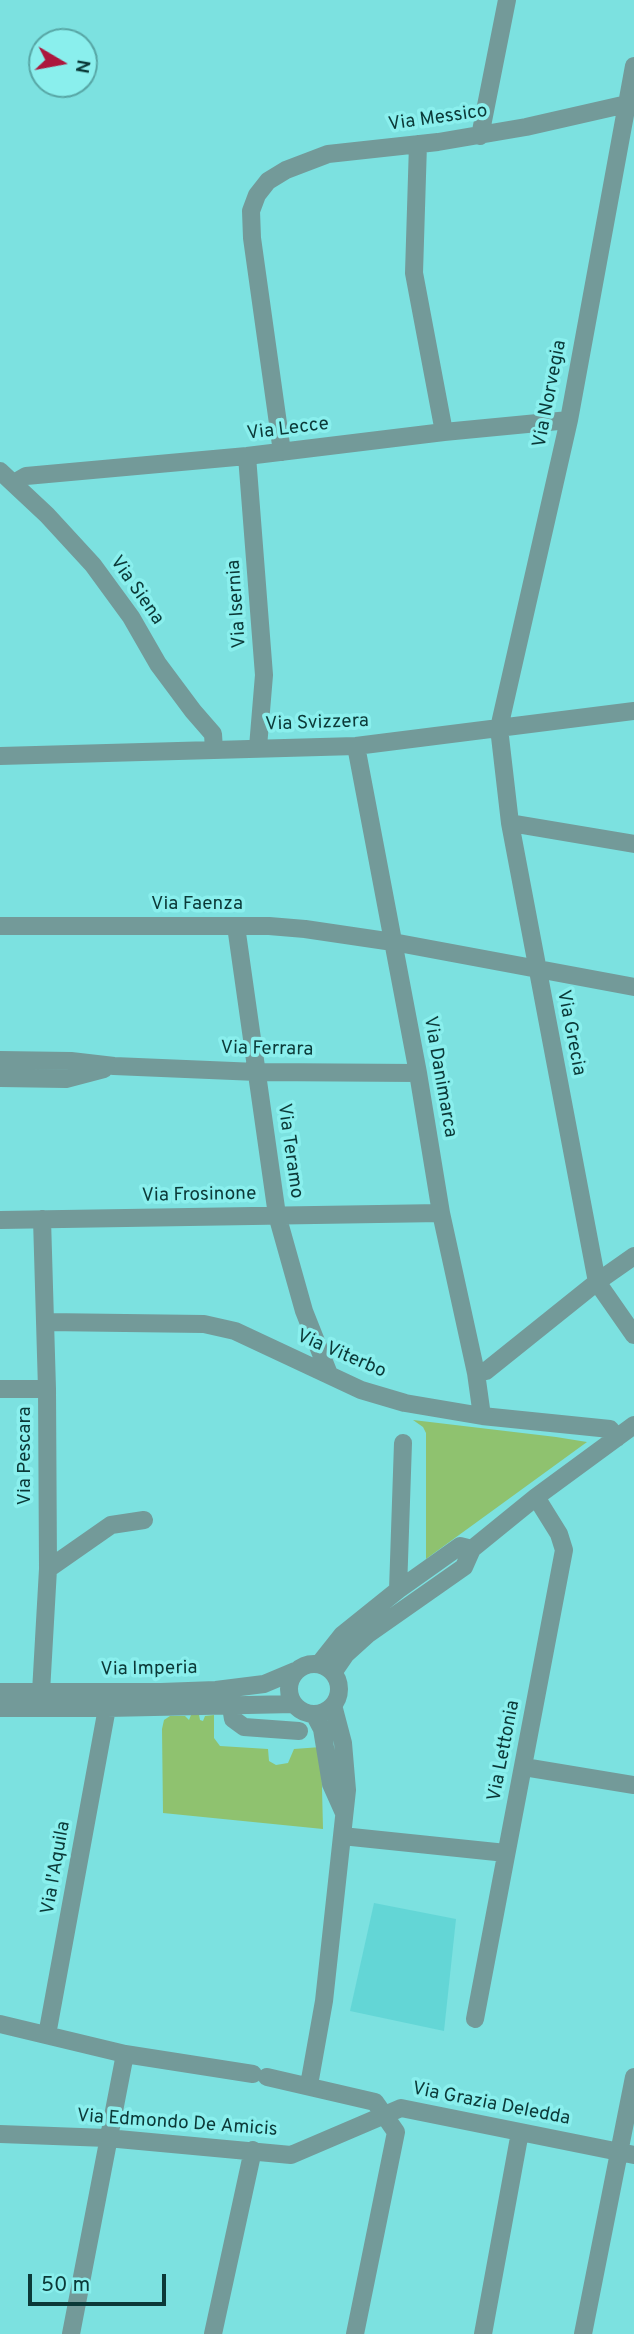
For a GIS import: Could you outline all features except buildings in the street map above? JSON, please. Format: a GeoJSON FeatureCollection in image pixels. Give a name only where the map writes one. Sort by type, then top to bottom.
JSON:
{"type":"FeatureCollection","features":[{"type":"Feature","properties":{"kind":"street"},"geometry":{"type":"LineString","coordinates":[[480,136],[507,0]]}},
{"type":"Feature","properties":{"kind":"street","name":"Via Norvegia"},"geometry":{"type":"LineString","coordinates":[[499,728],[569,420],[631,104],[634,65]]}},
{"type":"Feature","properties":{"kind":"street","name":"Via Messico"},"geometry":{"type":"LineString","coordinates":[[282,452],[252,238],[251,211],[257,195],[268,181],[286,170],[328,154],[480,136],[631,104]]}},
{"type":"Feature","properties":{"kind":"street"},"geometry":{"type":"LineString","coordinates":[[418,144],[414,273],[444,432]]}},
{"type":"Feature","properties":{"kind":"street","name":"Via Lecce"},"geometry":{"type":"LineString","coordinates":[[14,483],[26,476],[247,456],[569,420]]}},
{"type":"Feature","properties":{"kind":"street","name":"Via Isernia"},"geometry":{"type":"LineString","coordinates":[[247,456],[264,675],[258,747]]}},
{"type":"Feature","properties":{"kind":"street","name":"Via Siena"},"geometry":{"type":"LineString","coordinates":[[0,471],[93,565],[131,617],[192,711],[213,734],[214,750]]}},
{"type":"Feature","properties":{"kind":"street","name":"Via Svizzera"},"geometry":{"type":"LineString","coordinates":[[0,756],[356,746],[634,711]]}},
{"type":"Feature","properties":{"kind":"street","name":"Via Grecia"},"geometry":{"type":"LineString","coordinates":[[499,728],[510,823],[597,1282],[634,1335]]}},
{"type":"Feature","properties":{"kind":"street","name":"Via Danimarca"},"geometry":{"type":"LineString","coordinates":[[356,746],[418,1073],[441,1213],[476,1373],[482,1416]]}},
{"type":"Feature","properties":{"kind":"street"},"geometry":{"type":"LineString","coordinates":[[510,823],[634,844]]}},
{"type":"Feature","properties":{"kind":"street","name":"Via Faenza"},"geometry":{"type":"LineString","coordinates":[[0,926],[236,926],[305,929],[393,942],[634,987]]}},
{"type":"Feature","properties":{"kind":"street","name":"Via Teramo"},"geometry":{"type":"LineString","coordinates":[[236,926],[277,1215],[304,1311],[329,1374]]}},
{"type":"Feature","properties":{"kind":"street","name":"Via Ferrara"},"geometry":{"type":"LineString","coordinates":[[0,1060],[71,1061],[114,1066],[257,1072],[418,1073]]}},
{"type":"Feature","properties":{"kind":"street","name":"Via Ferrara"},"geometry":{"type":"LineString","coordinates":[[0,1078],[66,1079],[114,1066]]}},
{"type":"Feature","properties":{"kind":"street","name":"Via Frosinone"},"geometry":{"type":"LineString","coordinates":[[0,1220],[441,1213]]}},
{"type":"Feature","properties":{"kind":"street","name":"Via Pescara"},"geometry":{"type":"LineString","coordinates":[[41,1692],[48,1569],[46,1322],[42,1219]]}},
{"type":"Feature","properties":{"kind":"street"},"geometry":{"type":"LineString","coordinates":[[476,1373],[486,1370],[634,1256]]}},
{"type":"Feature","properties":{"kind":"street","name":"Via Viterbo"},"geometry":{"type":"LineString","coordinates":[[46,1322],[204,1324],[235,1331],[361,1390],[405,1403],[482,1416],[610,1429],[617,1438]]}},
{"type":"Feature","properties":{"kind":"street"},"geometry":{"type":"LineString","coordinates":[[0,1388],[47,1389]]}},
{"type":"Feature","properties":{"kind":"street"},"geometry":{"type":"LineString","coordinates":[[326,1668],[367,1635],[464,1567],[472,1549],[536,1497],[634,1425]]}},
{"type":"Feature","properties":{"kind":"street"},"geometry":{"type":"LineString","coordinates":[[398,1590],[403,1443]]}},
{"type":"Feature","properties":{"kind":"street","name":"Via Lettonia"},"geometry":{"type":"LineString","coordinates":[[475,2019],[564,1550],[559,1534],[536,1497]]}},
{"type":"Feature","properties":{"kind":"street"},"geometry":{"type":"LineString","coordinates":[[48,1569],[111,1525],[144,1520]]}},
{"type":"Feature","properties":{"kind":"street"},"geometry":{"type":"LineString","coordinates":[[326,1668],[342,1635],[398,1590],[460,1546],[472,1549]]}},
{"type":"Feature","properties":{"kind":"street"},"geometry":{"type":"LineString","coordinates":[[309,1664],[326,1668],[339,1691],[333,1705],[321,1713],[299,1710],[288,1691],[291,1677],[295,1671],[309,1664]]}},
{"type":"Feature","properties":{"kind":"street","name":"Via Imperia"},"geometry":{"type":"LineString","coordinates":[[0,1692],[161,1692],[242,1688],[274,1681],[295,1671]]}},
{"type":"Feature","properties":{"kind":"street","name":"Via Imperia"},"geometry":{"type":"LineString","coordinates":[[0,1708],[107,1709],[294,1704]]}},
{"type":"Feature","properties":{"kind":"street"},"geometry":{"type":"LineString","coordinates":[[309,2085],[324,2001],[347,1790],[343,1743],[333,1705]]}},
{"type":"Feature","properties":{"kind":"street"},"geometry":{"type":"LineString","coordinates":[[231,1707],[233,1719],[244,1727],[299,1731]]}},
{"type":"Feature","properties":{"kind":"street","name":"Via l'Aquila"},"geometry":{"type":"LineString","coordinates":[[47,2035],[107,1709]]}},
{"type":"Feature","properties":{"kind":"street"},"geometry":{"type":"LineString","coordinates":[[314,1714],[322,1729],[331,1784],[344,1813]]}},
{"type":"Feature","properties":{"kind":"street"},"geometry":{"type":"LineString","coordinates":[[524,1767],[634,1785]]}},
{"type":"Feature","properties":{"kind":"street"},"geometry":{"type":"LineString","coordinates":[[342,1836],[506,1853]]}},
{"type":"Feature","properties":{"kind":"street"},"geometry":{"type":"LineString","coordinates":[[0,2024],[125,2054],[309,2085],[375,2102],[396,2132],[355,2334]]}},
{"type":"Feature","properties":{"kind":"street"},"geometry":{"type":"LineString","coordinates":[[71,2334],[125,2054]]}},
{"type":"Feature","properties":{"kind":"street"},"geometry":{"type":"LineString","coordinates":[[583,2334],[626,2153],[634,2077]]}},
{"type":"Feature","properties":{"kind":"street","name":"Via Grazia Deledda"},"geometry":{"type":"LineString","coordinates":[[384,2115],[401,2108],[626,2153]]}},
{"type":"Feature","properties":{"kind":"street","name":"Via Edmondo De Amicis"},"geometry":{"type":"LineString","coordinates":[[0,2134],[107,2138],[291,2154],[384,2115]]}},
{"type":"Feature","properties":{"kind":"street"},"geometry":{"type":"LineString","coordinates":[[483,2334],[520,2132]]}},
{"type":"Feature","properties":{"kind":"street"},"geometry":{"type":"LineString","coordinates":[[213,2334],[253,2150]]}},
{"type":"Feature","properties":{"kind":"shaded area"},"geometry":{"type":"Polygon","coordinates":[[[374,1903],[456,1919],[444,2031],[350,2011],[374,1903]]]}},
{"type":"Feature","properties":{"kind":"green space"},"geometry":{"type":"Polygon","coordinates":[[[413,1420],[587,1442],[426,1559],[426,1433],[423,1427],[413,1420]]]}},
{"type":"Feature","properties":{"kind":"green space"},"geometry":{"type":"Polygon","coordinates":[[[191,1715],[199,1715],[203,1721],[205,1716],[214,1715],[214,1738],[220,1746],[268,1749],[269,1761],[276,1765],[288,1763],[294,1749],[321,1747],[323,1829],[163,1813],[164,1720],[170,1716],[185,1716],[189,1720],[191,1715]]]}}]}
